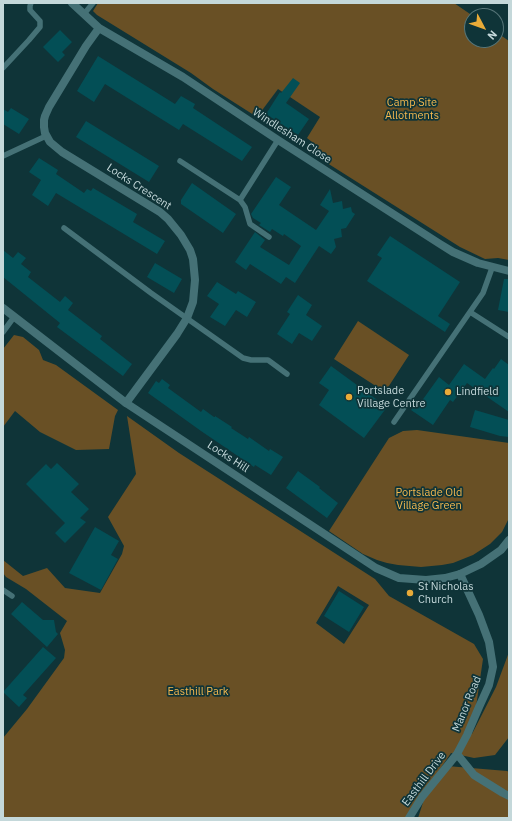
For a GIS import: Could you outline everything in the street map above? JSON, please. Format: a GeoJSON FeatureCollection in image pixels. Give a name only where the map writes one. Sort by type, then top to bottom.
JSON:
{"type":"FeatureCollection","features":[{"type":"Feature","properties":{"kind":"street","name":"Windlesham Close"},"geometry":{"type":"LineString","coordinates":[[72,3],[99,28],[183,77],[440,244],[465,258],[492,268],[509,271]]}},
{"type":"Feature","properties":{"kind":"street"},"geometry":{"type":"LineString","coordinates":[[46,136],[44,120],[49,107],[86,46],[99,28]]}},
{"type":"Feature","properties":{"kind":"street","name":"Locks Crescent"},"geometry":{"type":"LineString","coordinates":[[46,136],[50,142],[62,152],[160,212],[177,229],[190,250],[193,258],[195,292],[187,318],[126,403]]}},
{"type":"Feature","properties":{"kind":"street","name":"Locks Hill"},"geometry":{"type":"LineString","coordinates":[[3,308],[126,403],[376,568],[399,578],[426,580],[445,578],[460,574],[481,564],[501,550],[509,540]]}},
{"type":"Feature","properties":{"kind":"street","name":"Manor Road"},"geometry":{"type":"LineString","coordinates":[[456,754],[467,735],[482,702],[489,685],[493,668],[489,642],[479,615],[460,574]]}},
{"type":"Feature","properties":{"kind":"street"},"geometry":{"type":"LineString","coordinates":[[456,754],[474,775],[503,794],[509,796]]}},
{"type":"Feature","properties":{"kind":"street","name":"Easthill Drive"},"geometry":{"type":"LineString","coordinates":[[409,818],[422,797],[456,754]]}},
{"type":"Feature","properties":{"kind":"lane"},"geometry":{"type":"LineString","coordinates":[[3,68],[40,27],[40,22],[30,10],[31,3]]}},
{"type":"Feature","properties":{"kind":"lane"},"geometry":{"type":"LineString","coordinates":[[84,14],[93,3]]}},
{"type":"Feature","properties":{"kind":"lane"},"geometry":{"type":"LineString","coordinates":[[3,156],[46,136]]}},
{"type":"Feature","properties":{"kind":"lane"},"geometry":{"type":"LineString","coordinates":[[240,200],[278,140]]}},
{"type":"Feature","properties":{"kind":"lane"},"geometry":{"type":"LineString","coordinates":[[180,161],[240,200],[245,207],[250,224],[269,237]]}},
{"type":"Feature","properties":{"kind":"lane"},"geometry":{"type":"LineString","coordinates":[[64,228],[151,293],[243,358],[251,360],[268,360],[287,374]]}},
{"type":"Feature","properties":{"kind":"lane"},"geometry":{"type":"LineString","coordinates":[[394,422],[483,293],[492,268]]}},
{"type":"Feature","properties":{"kind":"lane"},"geometry":{"type":"LineString","coordinates":[[470,312],[509,337]]}},
{"type":"Feature","properties":{"kind":"lane"},"geometry":{"type":"LineString","coordinates":[[3,332],[14,317]]}},
{"type":"Feature","properties":{"kind":"lane"},"geometry":{"type":"LineString","coordinates":[[3,590],[12,596]]}},
{"type":"Feature","properties":{"kind":"green space","name":"Camp Site Allotments"},"geometry":{"type":"Polygon","coordinates":[[[98,3],[454,3],[464,10],[464,48],[504,48],[504,38],[509,41],[509,260],[498,258],[485,259],[460,247],[316,156],[312,142],[307,138],[320,117],[278,89],[257,117],[93,11],[98,3]]]}},
{"type":"Feature","properties":{"kind":"green space"},"geometry":{"type":"Polygon","coordinates":[[[358,321],[409,355],[385,392],[334,359],[358,321]]]}},
{"type":"Feature","properties":{"kind":"green space"},"geometry":{"type":"Polygon","coordinates":[[[14,335],[23,337],[39,350],[43,360],[56,365],[118,410],[115,416],[109,449],[76,450],[40,432],[15,411],[3,427],[3,349],[14,335]]]}},
{"type":"Feature","properties":{"kind":"green space","name":"Easthill Park"},"geometry":{"type":"Polygon","coordinates":[[[127,416],[179,453],[375,579],[389,596],[474,644],[483,659],[472,734],[496,687],[509,652],[509,737],[495,755],[474,758],[451,753],[408,816],[410,818],[3,818],[3,738],[27,709],[64,658],[65,650],[60,633],[67,621],[26,589],[6,577],[3,573],[3,560],[23,576],[47,568],[65,588],[100,593],[122,554],[124,546],[108,517],[136,474],[127,416]],[[338,586],[316,623],[344,644],[369,605],[338,586]]]}},
{"type":"Feature","properties":{"kind":"green space","name":"Portslade Old Village Green"},"geometry":{"type":"Polygon","coordinates":[[[417,430],[509,443],[509,518],[502,532],[490,544],[473,555],[453,563],[421,567],[387,563],[363,554],[329,531],[389,438],[403,431],[417,430]]]}},
{"type":"Feature","properties":{"kind":"green space"},"geometry":{"type":"Polygon","coordinates":[[[447,766],[509,772],[509,818],[418,818],[427,790],[447,766]]]}},
{"type":"Feature","properties":{"kind":"building"},"geometry":{"type":"Polygon","coordinates":[[[60,30],[72,42],[62,52],[65,55],[58,62],[43,47],[60,30]]]}},
{"type":"Feature","properties":{"kind":"building"},"geometry":{"type":"Polygon","coordinates":[[[98,56],[175,104],[181,96],[195,104],[193,108],[252,147],[242,161],[183,124],[179,130],[105,84],[94,102],[77,91],[98,56]]]}},
{"type":"Feature","properties":{"kind":"building"},"geometry":{"type":"Polygon","coordinates":[[[293,78],[300,83],[286,103],[309,119],[298,135],[266,114],[280,92],[281,93],[293,78]]]}},
{"type":"Feature","properties":{"kind":"building"},"geometry":{"type":"Polygon","coordinates":[[[11,108],[29,119],[19,134],[3,124],[3,109],[8,112],[11,108]]]}},
{"type":"Feature","properties":{"kind":"building"},"geometry":{"type":"Polygon","coordinates":[[[86,121],[159,166],[149,182],[76,137],[86,121]]]}},
{"type":"Feature","properties":{"kind":"building"},"geometry":{"type":"Polygon","coordinates":[[[39,158],[58,170],[56,174],[84,193],[87,189],[91,191],[93,188],[137,214],[133,222],[165,241],[157,254],[56,193],[48,206],[32,195],[41,180],[29,172],[39,158]]]}},
{"type":"Feature","properties":{"kind":"building"},"geometry":{"type":"Polygon","coordinates":[[[276,177],[291,187],[279,205],[316,230],[329,211],[320,205],[330,189],[333,203],[342,201],[343,209],[351,207],[352,212],[355,214],[346,228],[341,229],[342,237],[334,239],[336,247],[331,254],[319,246],[295,283],[286,277],[281,284],[250,264],[246,270],[235,262],[255,232],[265,240],[260,247],[289,265],[301,246],[284,234],[283,236],[272,229],[270,232],[259,225],[261,223],[253,218],[251,214],[276,177]]]}},
{"type":"Feature","properties":{"kind":"building"},"geometry":{"type":"Polygon","coordinates":[[[192,183],[236,214],[223,233],[181,204],[181,200],[192,183]]]}},
{"type":"Feature","properties":{"kind":"building"},"geometry":{"type":"Polygon","coordinates":[[[390,236],[460,282],[438,316],[450,324],[445,332],[367,281],[382,258],[377,255],[390,236]]]}},
{"type":"Feature","properties":{"kind":"building"},"geometry":{"type":"Polygon","coordinates":[[[3,250],[13,258],[18,252],[26,258],[21,264],[31,272],[28,277],[60,302],[65,296],[73,303],[68,310],[102,336],[100,339],[132,364],[123,376],[57,327],[60,323],[3,277],[3,250]]]}},
{"type":"Feature","properties":{"kind":"building"},"geometry":{"type":"Polygon","coordinates":[[[155,263],[182,279],[174,293],[147,277],[155,263]]]}},
{"type":"Feature","properties":{"kind":"building"},"geometry":{"type":"Polygon","coordinates":[[[504,279],[509,279],[509,312],[498,310],[504,279]]]}},
{"type":"Feature","properties":{"kind":"building"},"geometry":{"type":"Polygon","coordinates":[[[217,282],[236,294],[238,291],[256,302],[247,317],[236,310],[225,326],[210,317],[219,304],[207,296],[217,282]]]}},
{"type":"Feature","properties":{"kind":"building"},"geometry":{"type":"Polygon","coordinates":[[[298,295],[312,305],[306,315],[322,326],[312,341],[299,333],[292,344],[277,334],[290,314],[287,312],[298,295]]]}},
{"type":"Feature","properties":{"kind":"building","name":"Lindfield"},"geometry":{"type":"Polygon","coordinates":[[[501,359],[509,365],[509,412],[467,383],[453,402],[450,400],[433,425],[411,410],[418,400],[421,402],[439,377],[449,385],[464,364],[485,379],[501,359]]]}},
{"type":"Feature","properties":{"kind":"building","name":"Portslade Village Centre"},"geometry":{"type":"Polygon","coordinates":[[[331,366],[387,407],[364,438],[319,405],[329,390],[319,383],[331,366]]]}},
{"type":"Feature","properties":{"kind":"building"},"geometry":{"type":"Polygon","coordinates":[[[162,379],[170,385],[168,388],[201,412],[203,409],[248,439],[249,437],[269,451],[270,449],[283,457],[271,475],[255,465],[254,467],[148,393],[156,381],[159,383],[162,379]]]}},
{"type":"Feature","properties":{"kind":"building"},"geometry":{"type":"Polygon","coordinates":[[[475,410],[509,420],[509,437],[500,436],[470,427],[475,410]]]}},
{"type":"Feature","properties":{"kind":"building"},"geometry":{"type":"Polygon","coordinates":[[[57,463],[79,484],[71,492],[89,509],[80,518],[86,522],[65,543],[55,533],[65,523],[26,484],[46,464],[51,469],[57,463]]]}},
{"type":"Feature","properties":{"kind":"building"},"geometry":{"type":"Polygon","coordinates":[[[298,471],[320,487],[319,488],[338,503],[327,518],[286,488],[298,471]]]}},
{"type":"Feature","properties":{"kind":"building"},"geometry":{"type":"Polygon","coordinates":[[[95,527],[119,541],[111,555],[118,559],[101,590],[69,573],[95,527]]]}},
{"type":"Feature","properties":{"kind":"building"},"geometry":{"type":"Polygon","coordinates":[[[339,591],[364,607],[349,632],[324,616],[339,591]]]}},
{"type":"Feature","properties":{"kind":"building"},"geometry":{"type":"Polygon","coordinates":[[[22,602],[43,620],[54,620],[56,632],[58,634],[47,647],[11,614],[22,602]]]}},
{"type":"Feature","properties":{"kind":"building"},"geometry":{"type":"Polygon","coordinates":[[[43,647],[56,658],[23,695],[27,698],[19,707],[3,692],[43,647]]]}},
{"type":"Feature","properties":{"kind":"place","name":"Lindfield"},"geometry":{"type":"Point","coordinates":[448,392]}},
{"type":"Feature","properties":{"kind":"place","name":"Portslade Village Centre"},"geometry":{"type":"Point","coordinates":[349,397]}},
{"type":"Feature","properties":{"kind":"place","name":"St Nicholas Church"},"geometry":{"type":"Point","coordinates":[410,593]}}]}
